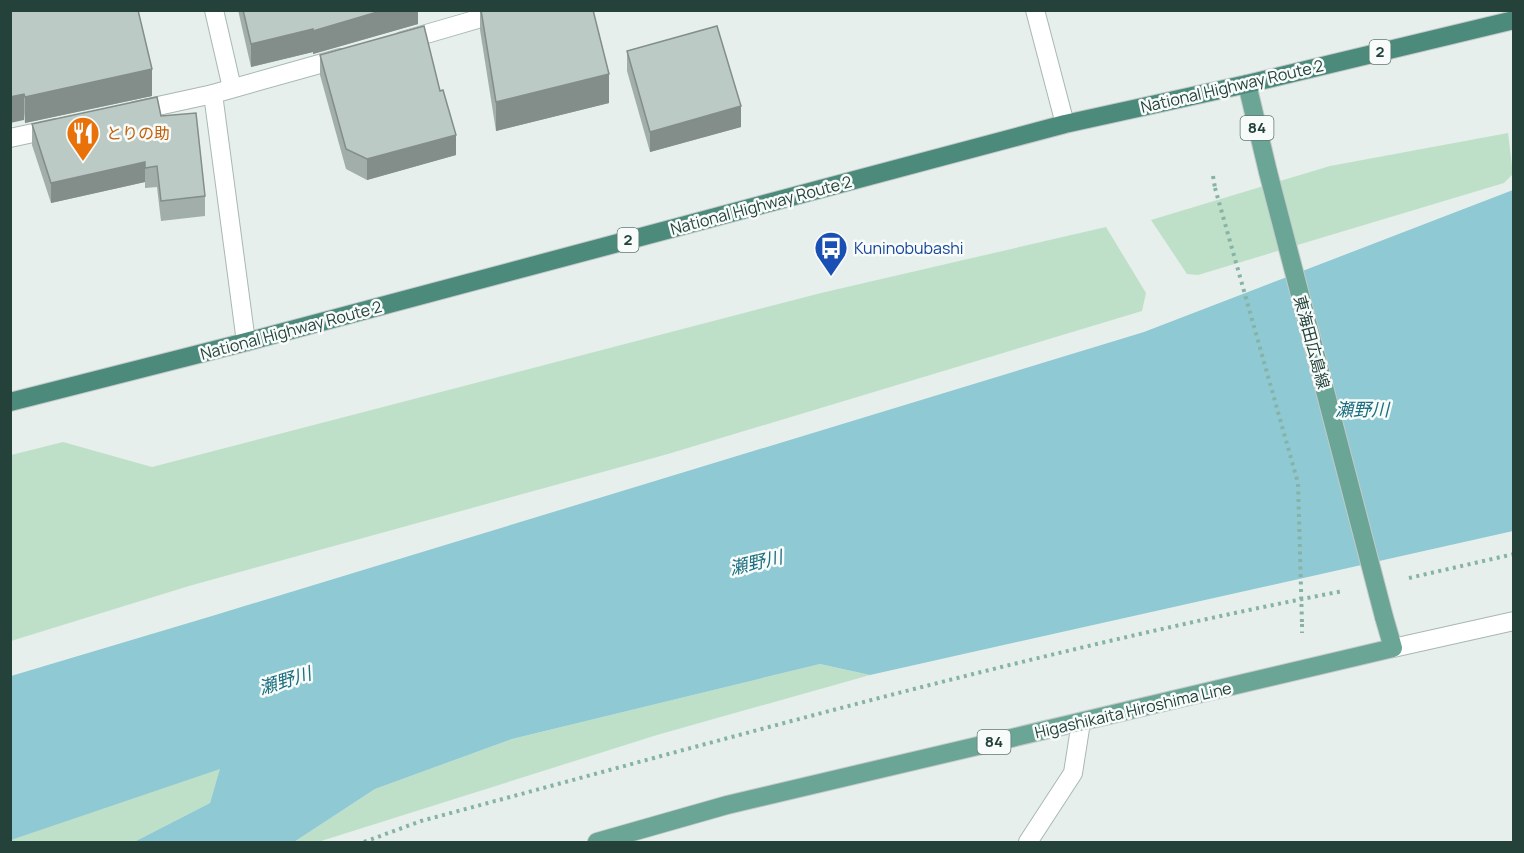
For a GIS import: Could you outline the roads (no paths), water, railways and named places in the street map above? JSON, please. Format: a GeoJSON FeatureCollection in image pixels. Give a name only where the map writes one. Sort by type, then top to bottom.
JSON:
{"type":"FeatureCollection","features":[{"type":"Feature","properties":{"kind":"highway","name":"National Highway Route 2"},"geometry":{"type":"LineString","coordinates":[[10,402],[246,342],[1065,124],[1247,84],[1514,20]]}},
{"type":"Feature","properties":{"kind":"main road","name":"東海田広島線"},"geometry":{"type":"LineString","coordinates":[[1247,84],[1393,648]]}},
{"type":"Feature","properties":{"kind":"main road","name":"Higashikaita Hiroshima Line"},"geometry":{"type":"LineString","coordinates":[[597,843],[726,805],[1393,648]]}},
{"type":"Feature","properties":{"kind":"street"},"geometry":{"type":"LineString","coordinates":[[214,10],[232,88]]}},
{"type":"Feature","properties":{"kind":"street"},"geometry":{"type":"LineString","coordinates":[[382,46],[510,10]]}},
{"type":"Feature","properties":{"kind":"street"},"geometry":{"type":"LineString","coordinates":[[1035,10],[1065,124]]}},
{"type":"Feature","properties":{"kind":"street"},"geometry":{"type":"LineString","coordinates":[[123,113],[213,94],[359,53]]}},
{"type":"Feature","properties":{"kind":"street"},"geometry":{"type":"LineString","coordinates":[[213,94],[246,342]]}},
{"type":"Feature","properties":{"kind":"street"},"geometry":{"type":"LineString","coordinates":[[10,138],[78,123]]}},
{"type":"Feature","properties":{"kind":"street"},"geometry":{"type":"LineString","coordinates":[[1393,648],[1514,621]]}},
{"type":"Feature","properties":{"kind":"street"},"geometry":{"type":"LineString","coordinates":[[1028,843],[1073,774],[1081,722]]}},
{"type":"Feature","properties":{"kind":"water","name":"瀬野川"},"geometry":{"type":"Polygon","coordinates":[[[1513,190],[1513,531],[870,675],[820,664],[512,739],[375,789],[294,842],[134,842],[210,803],[220,769],[11,840],[11,676],[1144,332],[1513,190]]]}},
{"type":"Feature","properties":{"kind":"place","name":"とりの助"},"geometry":{"type":"Point","coordinates":[83,162]}},
{"type":"Feature","properties":{"kind":"place","name":"Kuninobubashi"},"geometry":{"type":"Point","coordinates":[831,277]}}]}
